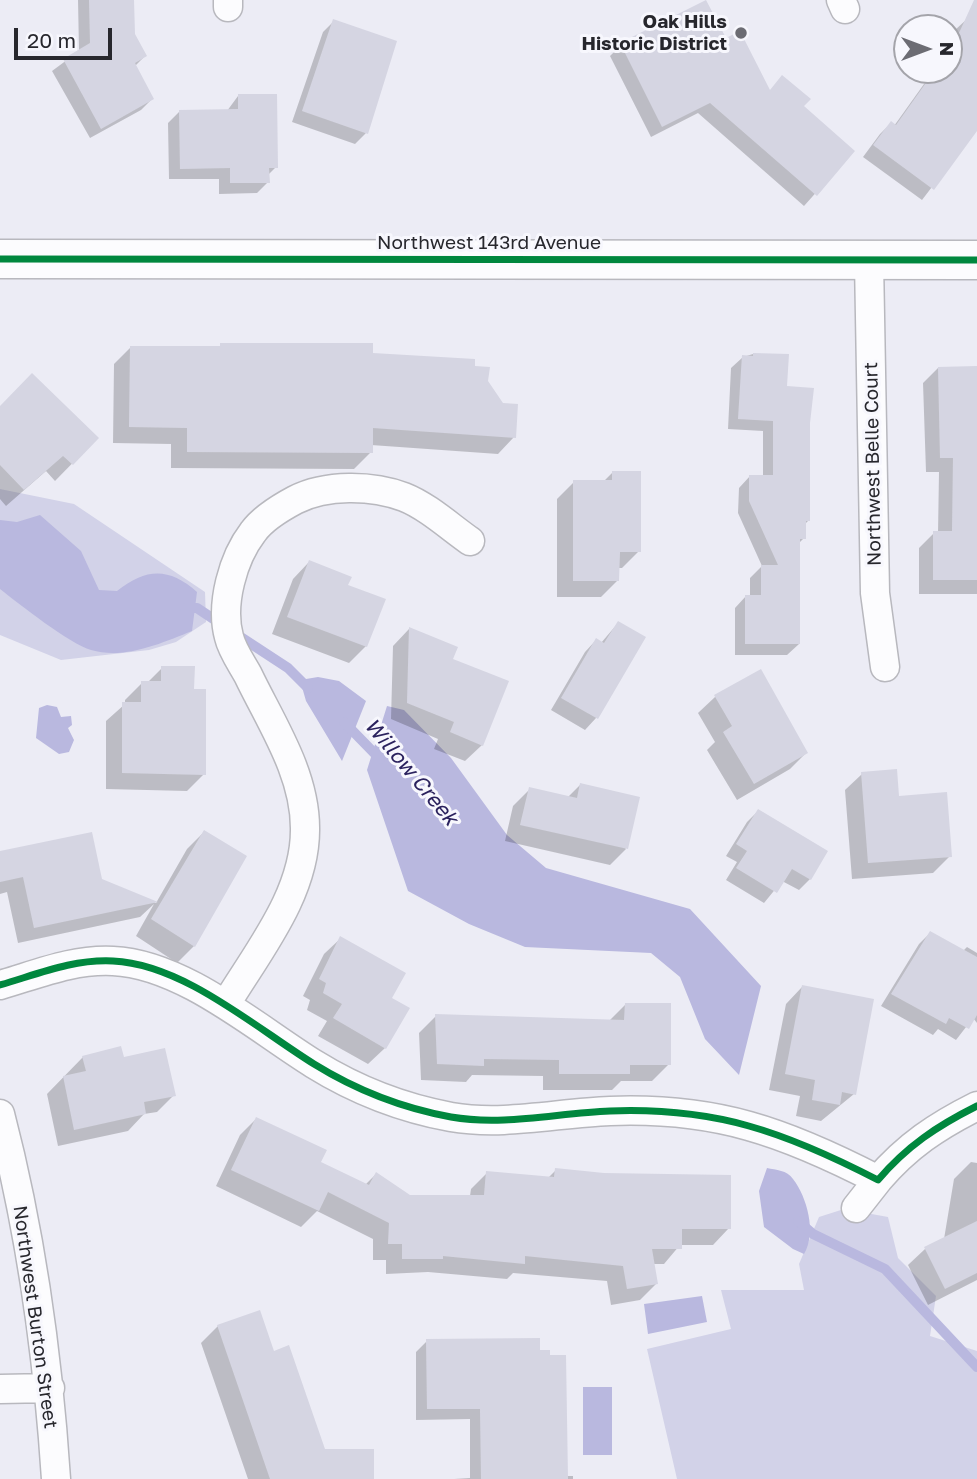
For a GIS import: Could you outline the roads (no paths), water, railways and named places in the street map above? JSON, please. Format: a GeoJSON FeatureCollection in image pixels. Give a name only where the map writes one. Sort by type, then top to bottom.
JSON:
{"type":"FeatureCollection","features":[{"type":"Feature","properties":{"kind":"main road","name":"Northwest 143rd Avenue"},"geometry":{"type":"LineString","coordinates":[[0,259],[977,260]]}},
{"type":"Feature","properties":{"kind":"street","name":"Northwest Belle Court"},"geometry":{"type":"LineString","coordinates":[[869,261],[875,593],[885,667]]}},
{"type":"Feature","properties":{"kind":"street"},"geometry":{"type":"LineString","coordinates":[[226,1004],[286,905],[302,859],[305,828],[302,797],[292,764],[229,637],[230,583],[239,556],[254,530],[272,514],[299,498],[327,490],[362,489],[405,497],[470,541]]}},
{"type":"Feature","properties":{"kind":"street"},"geometry":{"type":"LineString","coordinates":[[0,985],[72,962],[114,961],[144,965],[226,1004],[313,1064],[356,1088],[399,1104],[452,1117],[489,1120],[609,1111],[699,1115],[756,1126],[806,1143],[878,1180]]}},
{"type":"Feature","properties":{"kind":"street"},"geometry":{"type":"LineString","coordinates":[[856,1208],[907,1147],[938,1125],[977,1106]]}},
{"type":"Feature","properties":{"kind":"street","name":"Northwest Burton Street"},"geometry":{"type":"LineString","coordinates":[[0,1114],[31,1258],[50,1388],[55,1479]]}},
{"type":"Feature","properties":{"kind":"street"},"geometry":{"type":"LineString","coordinates":[[0,1389],[50,1388]]}},
{"type":"Feature","properties":{"kind":"water"},"geometry":{"type":"Polygon","coordinates":[[[40,515],[81,551],[99,590],[117,591],[138,578],[157,574],[177,578],[187,584],[197,592],[192,631],[143,649],[104,653],[71,640],[19,604],[0,589],[0,520],[17,522],[40,515]]]}},
{"type":"Feature","properties":{"kind":"water"},"geometry":{"type":"Polygon","coordinates":[[[318,677],[339,681],[366,701],[342,761],[306,701],[300,680],[318,677]]]}},
{"type":"Feature","properties":{"kind":"water"},"geometry":{"type":"Polygon","coordinates":[[[47,705],[57,707],[61,717],[71,716],[72,725],[68,728],[74,740],[69,752],[59,754],[36,738],[39,708],[47,705]]]}},
{"type":"Feature","properties":{"kind":"water"},"geometry":{"type":"Polygon","coordinates":[[[387,706],[404,710],[451,758],[507,835],[546,868],[690,909],[761,986],[739,1075],[705,1039],[680,977],[651,953],[525,947],[469,924],[408,891],[367,770],[387,706]]]}},
{"type":"Feature","properties":{"kind":"water"},"geometry":{"type":"Polygon","coordinates":[[[767,1168],[788,1174],[802,1195],[810,1226],[804,1254],[764,1227],[759,1191],[767,1168]]]}},
{"type":"Feature","properties":{"kind":"water"},"geometry":{"type":"Polygon","coordinates":[[[702,1296],[707,1322],[648,1334],[644,1304],[702,1296]]]}},
{"type":"Feature","properties":{"kind":"water"},"geometry":{"type":"Polygon","coordinates":[[[583,1387],[612,1387],[612,1455],[583,1455],[583,1387]]]}},
{"type":"Feature","properties":{"kind":"waterway","name":"Willow Creek"},"geometry":{"type":"LineString","coordinates":[[185,608],[197,608],[221,624]]}},
{"type":"Feature","properties":{"kind":"waterway","name":"Willow Creek"},"geometry":{"type":"LineString","coordinates":[[233,632],[288,668],[308,688]]}},
{"type":"Feature","properties":{"kind":"waterway","name":"Willow Creek"},"geometry":{"type":"LineString","coordinates":[[344,722],[380,759]]}},
{"type":"Feature","properties":{"kind":"waterway","name":"Willow Creek"},"geometry":{"type":"LineString","coordinates":[[798,1221],[813,1234],[885,1269],[977,1367]]}},
{"type":"Feature","properties":{"kind":"place","name":"Oak Hills Historic District"},"geometry":{"type":"Point","coordinates":[741,33]}}]}
